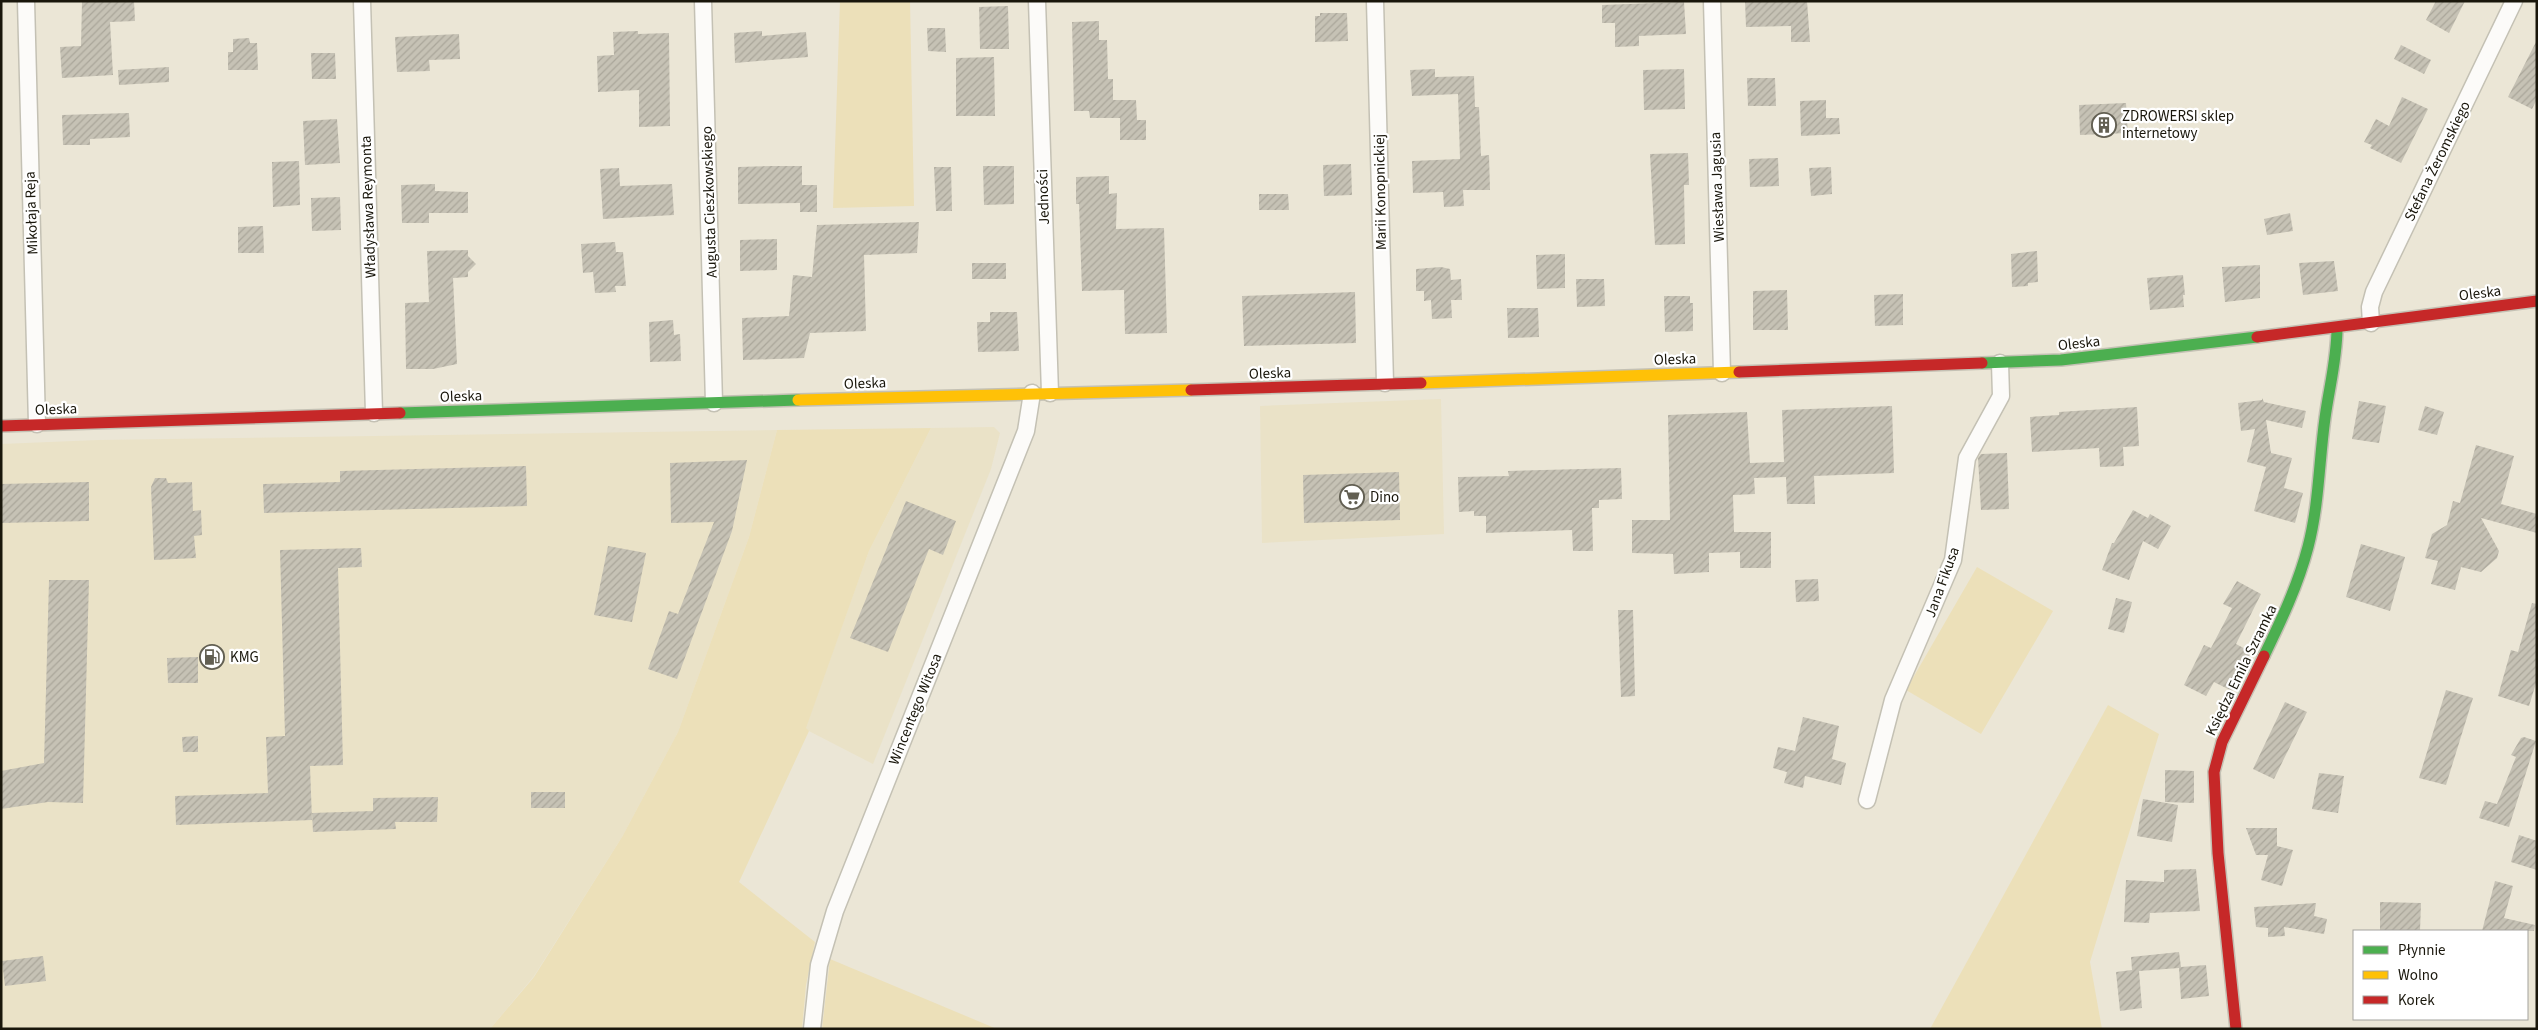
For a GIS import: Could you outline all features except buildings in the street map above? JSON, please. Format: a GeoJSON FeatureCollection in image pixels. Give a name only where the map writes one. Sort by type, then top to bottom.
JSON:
{"type":"FeatureCollection","features":[{"type":"Feature","properties":{"kind":"street","name":"Mikołaja Reja"},"geometry":{"type":"LineString","coordinates":[[26,1],[37,424]]}},
{"type":"Feature","properties":{"kind":"street","name":"Władysława Reymonta"},"geometry":{"type":"LineString","coordinates":[[362,1],[374,414]]}},
{"type":"Feature","properties":{"kind":"street","name":"Augusta Cieszkowskiego"},"geometry":{"type":"LineString","coordinates":[[703,1],[714,403]]}},
{"type":"Feature","properties":{"kind":"street","name":"Jedności"},"geometry":{"type":"LineString","coordinates":[[1037,1],[1050,393]]}},
{"type":"Feature","properties":{"kind":"street","name":"Marii Konopnickiej"},"geometry":{"type":"LineString","coordinates":[[1375,1],[1385,383]]}},
{"type":"Feature","properties":{"kind":"street","name":"Wiesława Jagusia"},"geometry":{"type":"LineString","coordinates":[[1712,1],[1722,373]]}},
{"type":"Feature","properties":{"kind":"street","name":"Stefana Żeromskiego"},"geometry":{"type":"LineString","coordinates":[[2371,323],[2370,306],[2374,292],[2514,1]]}},
{"type":"Feature","properties":{"kind":"street","name":"Oleska"},"geometry":{"type":"LineString","coordinates":[[1,426],[2000,363],[2071,359],[2337,328],[2537,301]]}},
{"type":"Feature","properties":{"kind":"street","name":"Księdza Emila Szramka"},"geometry":{"type":"LineString","coordinates":[[2236,1029],[2218,852],[2214,772],[2222,742],[2287,609],[2308,547],[2316,505],[2325,418],[2337,350],[2337,328]]}},
{"type":"Feature","properties":{"kind":"street","name":"Jana Fikusa"},"geometry":{"type":"LineString","coordinates":[[1867,800],[1893,700],[1953,560],[1968,458],[2001,396],[2000,363]]}},
{"type":"Feature","properties":{"kind":"street","name":"Wincentego Witosa"},"geometry":{"type":"LineString","coordinates":[[812,1029],[819,965],[835,911],[1026,431],[1032,393]]}},
{"type":"Feature","properties":{"kind":"shaded area"},"geometry":{"type":"Polygon","coordinates":[[[840,1],[910,1],[914,206],[833,208],[840,1]]]}},
{"type":"Feature","properties":{"kind":"shaded area"},"geometry":{"type":"Polygon","coordinates":[[[1441,399],[1444,534],[1262,543],[1260,406],[1441,399]]]}},
{"type":"Feature","properties":{"kind":"shaded area"},"geometry":{"type":"Polygon","coordinates":[[[994,427],[1000,433],[991,469],[873,764],[805,729],[869,551],[931,428],[994,427]]]}},
{"type":"Feature","properties":{"kind":"shaded area"},"geometry":{"type":"Polygon","coordinates":[[[931,428],[869,551],[806,728],[809,731],[739,882],[815,942],[806,985],[802,1029],[490,1029],[534,977],[622,837],[678,732],[749,537],[777,430],[931,428]]]}},
{"type":"Feature","properties":{"kind":"shaded area"},"geometry":{"type":"Polygon","coordinates":[[[777,430],[749,537],[678,732],[622,837],[534,976],[490,1029],[1,1029],[1,444],[98,440],[777,430]]]}},
{"type":"Feature","properties":{"kind":"shaded area"},"geometry":{"type":"Polygon","coordinates":[[[1977,567],[2053,611],[1981,734],[1906,690],[1977,567]]]}},
{"type":"Feature","properties":{"kind":"shaded area"},"geometry":{"type":"Polygon","coordinates":[[[2108,705],[2159,734],[2090,962],[2102,1029],[1930,1029],[2108,705]]]}},
{"type":"Feature","properties":{"kind":"shaded area"},"geometry":{"type":"Polygon","coordinates":[[[830,959],[997,1029],[822,1029],[830,959]]]}},
{"type":"Feature","properties":{"kind":"traffic: fast"},"geometry":{"type":"LineString","coordinates":[[2264,656],[2294,589],[2312,531],[2325,418],[2336,351],[2337,328]]}},
{"type":"Feature","properties":{"kind":"traffic: fast"},"geometry":{"type":"LineString","coordinates":[[1982,363],[2061,360],[2257,337]]}},
{"type":"Feature","properties":{"kind":"traffic: fast"},"geometry":{"type":"LineString","coordinates":[[400,413],[798,400]]}},
{"type":"Feature","properties":{"kind":"traffic: slow"},"geometry":{"type":"LineString","coordinates":[[1421,383],[1739,372]]}},
{"type":"Feature","properties":{"kind":"traffic: slow"},"geometry":{"type":"LineString","coordinates":[[798,400],[1191,390]]}},
{"type":"Feature","properties":{"kind":"traffic: jam"},"geometry":{"type":"LineString","coordinates":[[2257,337],[2537,301]]}},
{"type":"Feature","properties":{"kind":"traffic: jam"},"geometry":{"type":"LineString","coordinates":[[1739,372],[1982,363]]}},
{"type":"Feature","properties":{"kind":"traffic: jam"},"geometry":{"type":"LineString","coordinates":[[1191,390],[1421,383]]}},
{"type":"Feature","properties":{"kind":"traffic: jam"},"geometry":{"type":"LineString","coordinates":[[1,426],[400,413]]}},
{"type":"Feature","properties":{"kind":"traffic: jam"},"geometry":{"type":"LineString","coordinates":[[2236,1029],[2218,853],[2214,772],[2222,742],[2264,656]]}},
{"type":"Feature","properties":{"kind":"place","name":"ZDROWERSI sklep internetowy"},"geometry":{"type":"Point","coordinates":[2104,125]}},
{"type":"Feature","properties":{"kind":"place","name":"Dino"},"geometry":{"type":"Point","coordinates":[1352,497]}},
{"type":"Feature","properties":{"kind":"place","name":"KMG"},"geometry":{"type":"Point","coordinates":[212,657]}}]}
